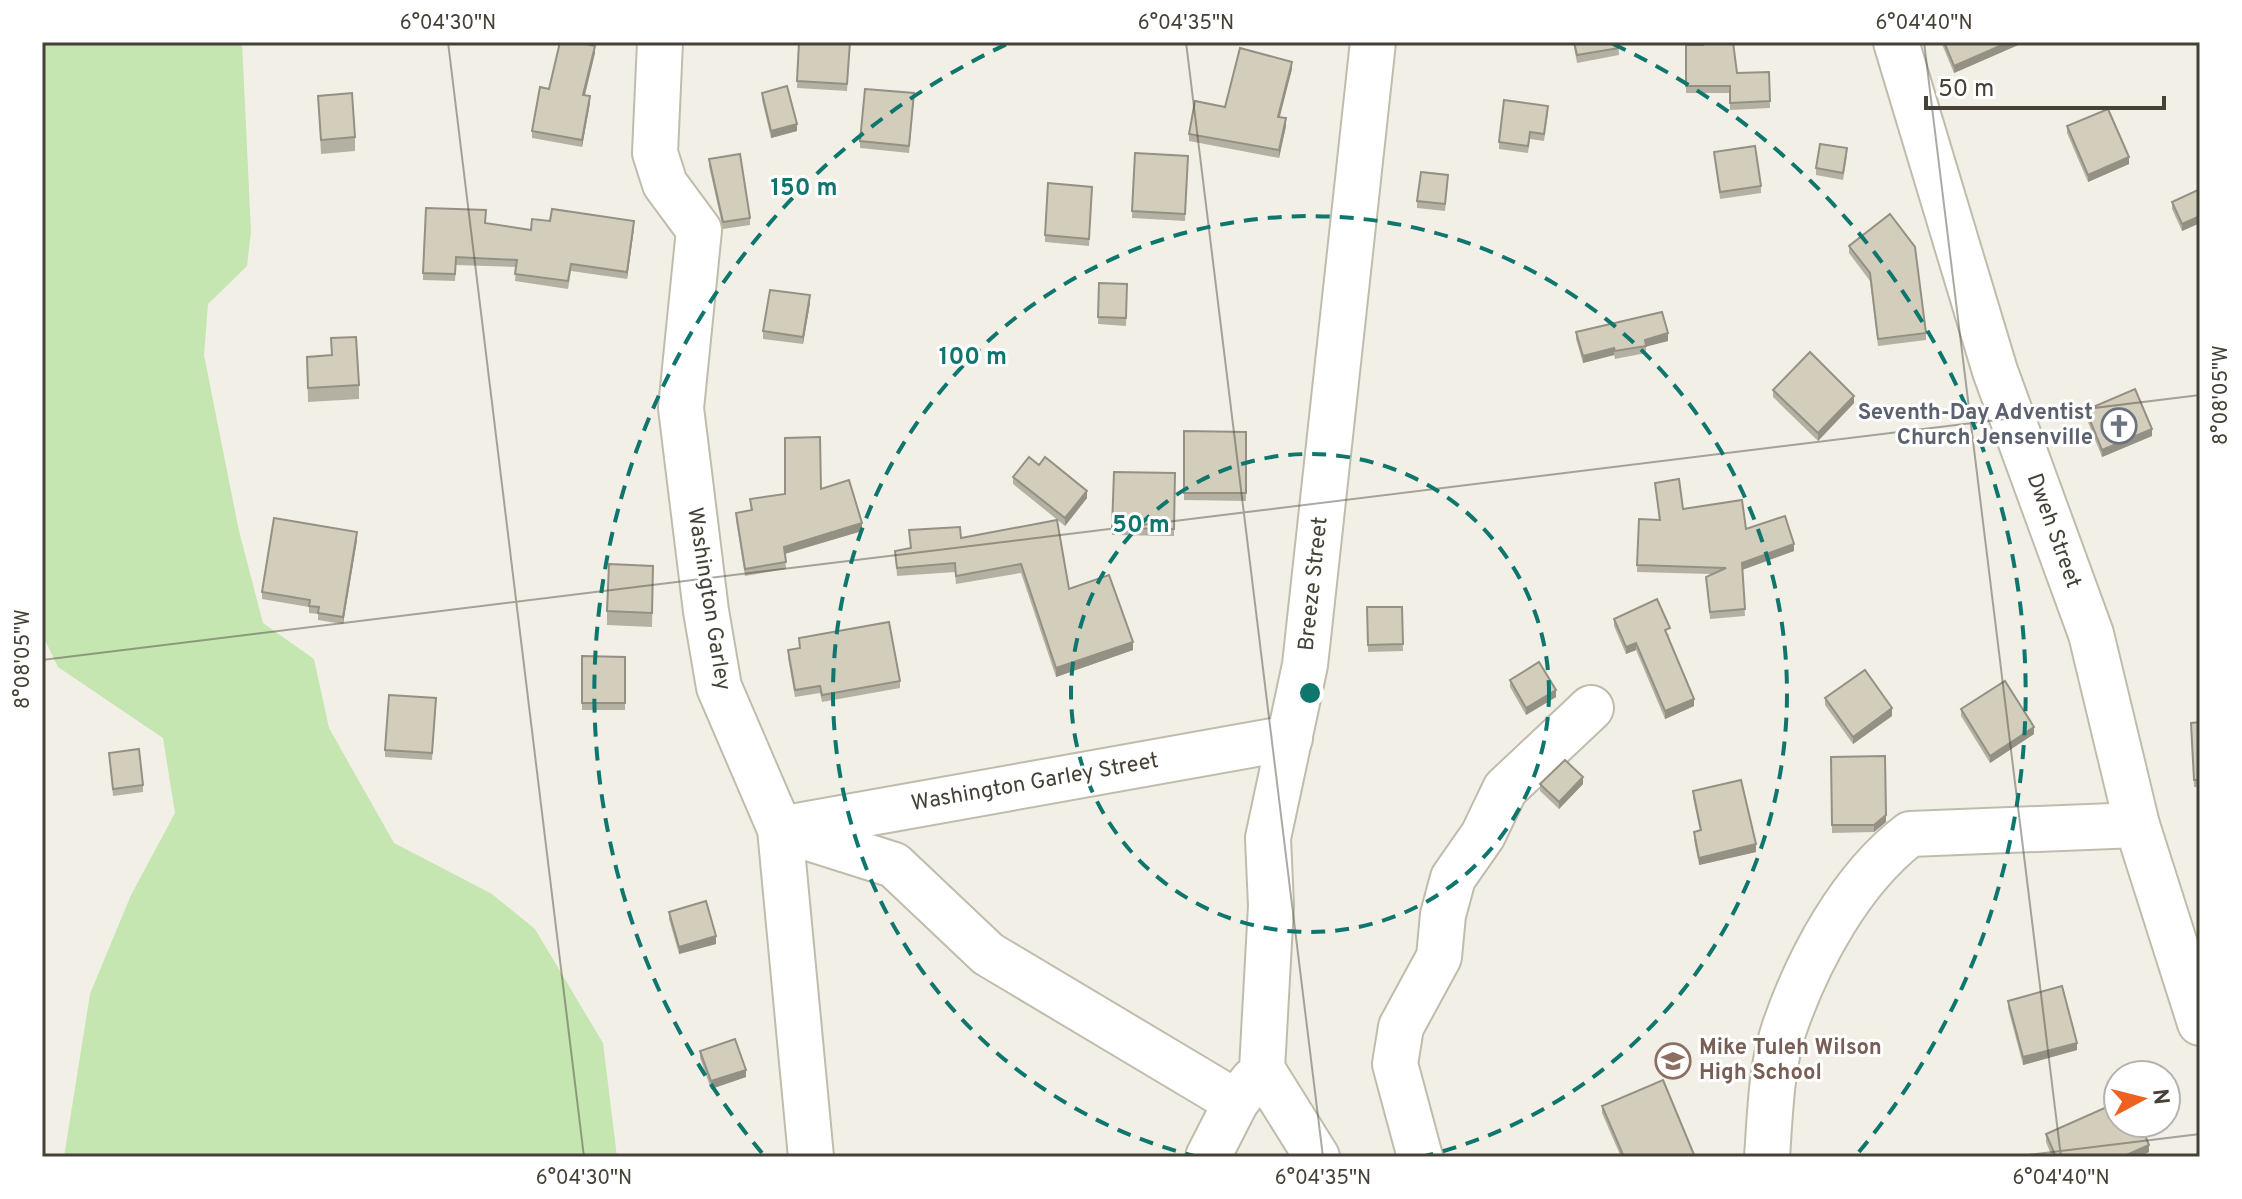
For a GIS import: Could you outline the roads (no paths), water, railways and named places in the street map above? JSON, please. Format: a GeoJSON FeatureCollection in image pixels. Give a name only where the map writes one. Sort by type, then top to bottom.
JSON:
{"type":"FeatureCollection","features":[{"type":"Feature","properties":{"kind":"street","name":"Washington Garley"},"geometry":{"type":"LineString","coordinates":[[660,42],[655,153],[665,184],[699,230],[681,408],[706,611],[719,687],[780,829],[811,1157]]}},
{"type":"Feature","properties":{"kind":"street","name":"Breeze Street"},"geometry":{"type":"LineString","coordinates":[[1249,1085],[1271,906],[1268,838],[1305,665],[1373,42]]}},
{"type":"Feature","properties":{"kind":"street","name":"Dweh Street"},"geometry":{"type":"LineString","coordinates":[[1896,42],[1995,371],[2091,634],[2137,825],[2200,1023]]}},
{"type":"Feature","properties":{"kind":"street"},"geometry":{"type":"LineString","coordinates":[[1420,1157],[1412,1138],[1395,1064],[1401,1027],[1439,957],[1443,915],[1453,878],[1483,835],[1505,789],[1591,708]]}},
{"type":"Feature","properties":{"kind":"street","name":"Washington Garley Street"},"geometry":{"type":"LineString","coordinates":[[780,829],[1290,738]]}},
{"type":"Feature","properties":{"kind":"street"},"geometry":{"type":"LineString","coordinates":[[1767,1157],[1783,1031],[1830,933],[1886,853],[1910,834],[2137,825]]}},
{"type":"Feature","properties":{"kind":"street"},"geometry":{"type":"LineString","coordinates":[[780,829],[894,865],[988,954],[1249,1085],[1317,1157]]}},
{"type":"Feature","properties":{"kind":"street"},"geometry":{"type":"LineString","coordinates":[[1208,1157],[1249,1085]]}},
{"type":"Feature","properties":{"kind":"place","name":"Seventh-Day Adventist Church Jensenville"},"geometry":{"type":"Point","coordinates":[2119,426]}},
{"type":"Feature","properties":{"kind":"place","name":"Mike Tuleh Wilson High School"},"geometry":{"type":"Point","coordinates":[1673,1061]}}]}
